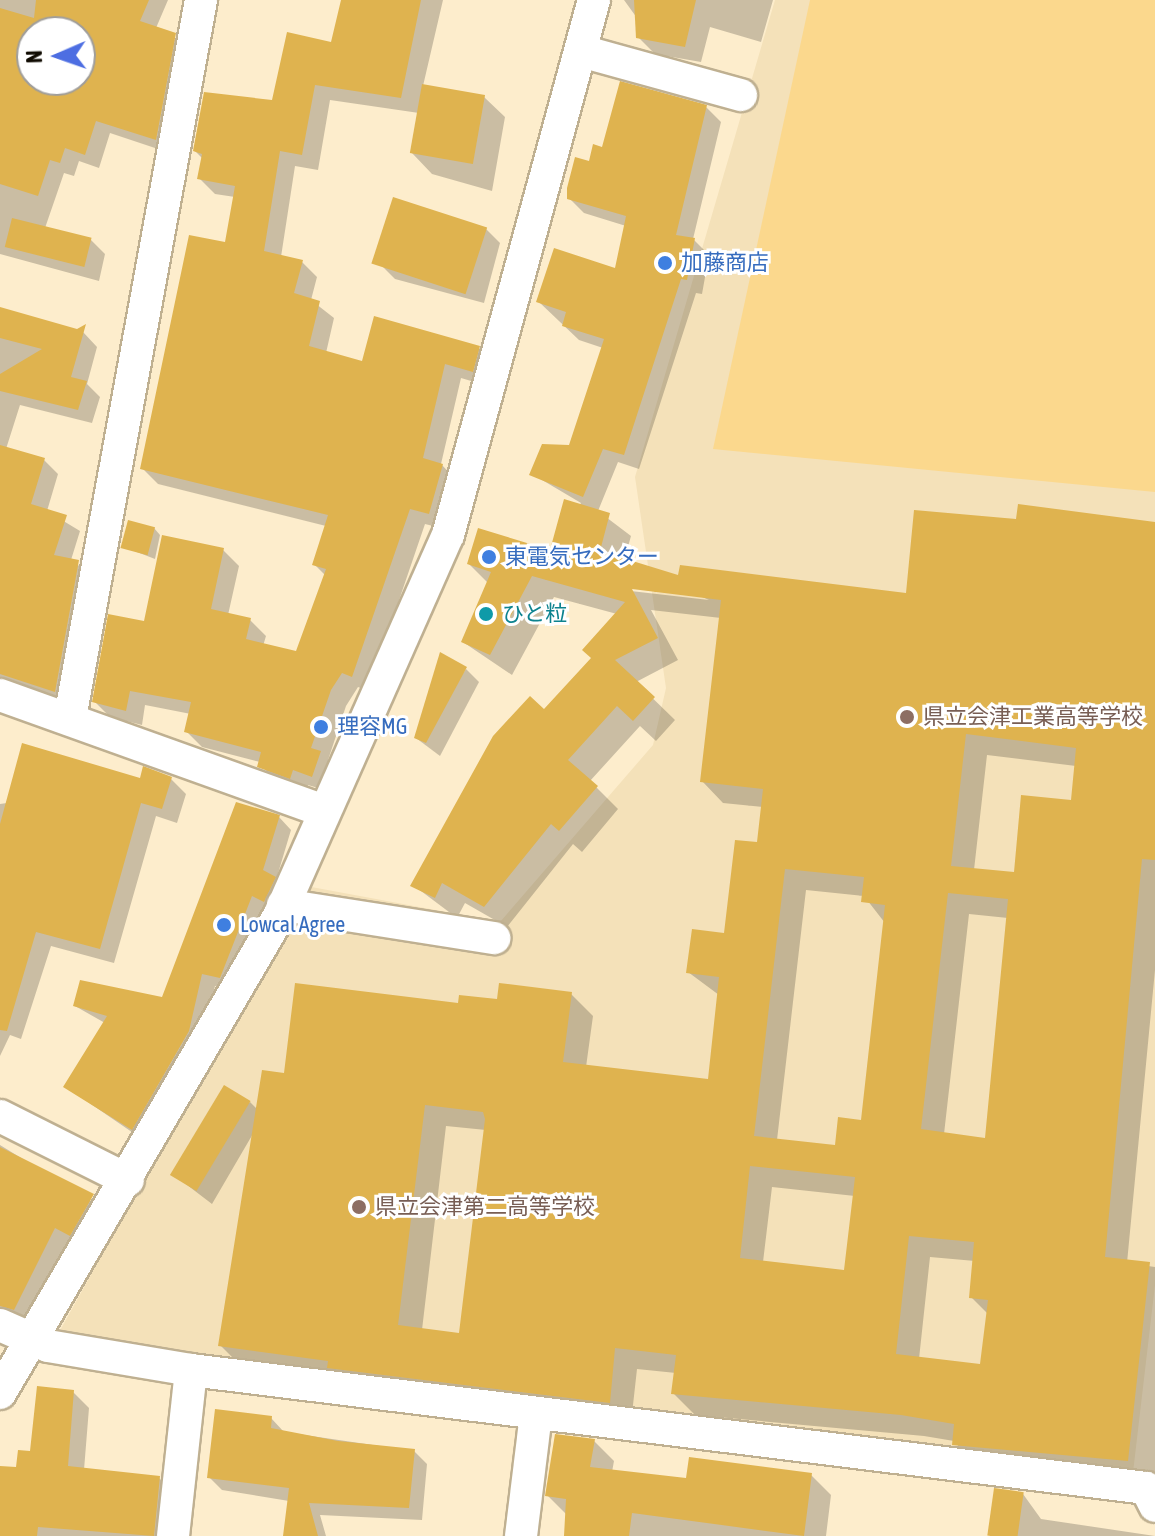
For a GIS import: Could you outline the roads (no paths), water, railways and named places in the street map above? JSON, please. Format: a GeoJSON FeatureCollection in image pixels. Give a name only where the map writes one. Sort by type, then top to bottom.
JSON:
{"type":"FeatureCollection","features":[{"type":"Feature","properties":{"kind":"street"},"geometry":{"type":"LineString","coordinates":[[70,718],[201,0]]}},
{"type":"Feature","properties":{"kind":"street"},"geometry":{"type":"LineString","coordinates":[[0,1393],[128,1180],[283,905],[448,535],[594,0]]}},
{"type":"Feature","properties":{"kind":"street"},"geometry":{"type":"LineString","coordinates":[[581,51],[741,95]]}},
{"type":"Feature","properties":{"kind":"street"},"geometry":{"type":"LineString","coordinates":[[0,695],[324,811]]}},
{"type":"Feature","properties":{"kind":"street"},"geometry":{"type":"LineString","coordinates":[[283,905],[494,938]]}},
{"type":"Feature","properties":{"kind":"street"},"geometry":{"type":"LineString","coordinates":[[0,1116],[128,1180]]}},
{"type":"Feature","properties":{"kind":"street"},"geometry":{"type":"LineString","coordinates":[[0,1325],[33,1340],[191,1370],[1146,1488],[1155,1506]]}},
{"type":"Feature","properties":{"kind":"street"},"geometry":{"type":"LineString","coordinates":[[173,1536],[191,1370]]}},
{"type":"Feature","properties":{"kind":"street"},"geometry":{"type":"LineString","coordinates":[[521,1536],[536,1414]]}},
{"type":"Feature","properties":{"kind":"place","name":"加藤商店"},"geometry":{"type":"Point","coordinates":[665,263]}},
{"type":"Feature","properties":{"kind":"place","name":"東電気センター"},"geometry":{"type":"Point","coordinates":[489,557]}},
{"type":"Feature","properties":{"kind":"place","name":"ひと粒"},"geometry":{"type":"Point","coordinates":[486,614]}},
{"type":"Feature","properties":{"kind":"place","name":"県立会津工業高等学校"},"geometry":{"type":"Point","coordinates":[907,717]}},
{"type":"Feature","properties":{"kind":"place","name":"理容MG"},"geometry":{"type":"Point","coordinates":[321,727]}},
{"type":"Feature","properties":{"kind":"place","name":"Lowcal Agree"},"geometry":{"type":"Point","coordinates":[224,925]}},
{"type":"Feature","properties":{"kind":"place","name":"県立会津第二高等学校"},"geometry":{"type":"Point","coordinates":[359,1207]}}]}
